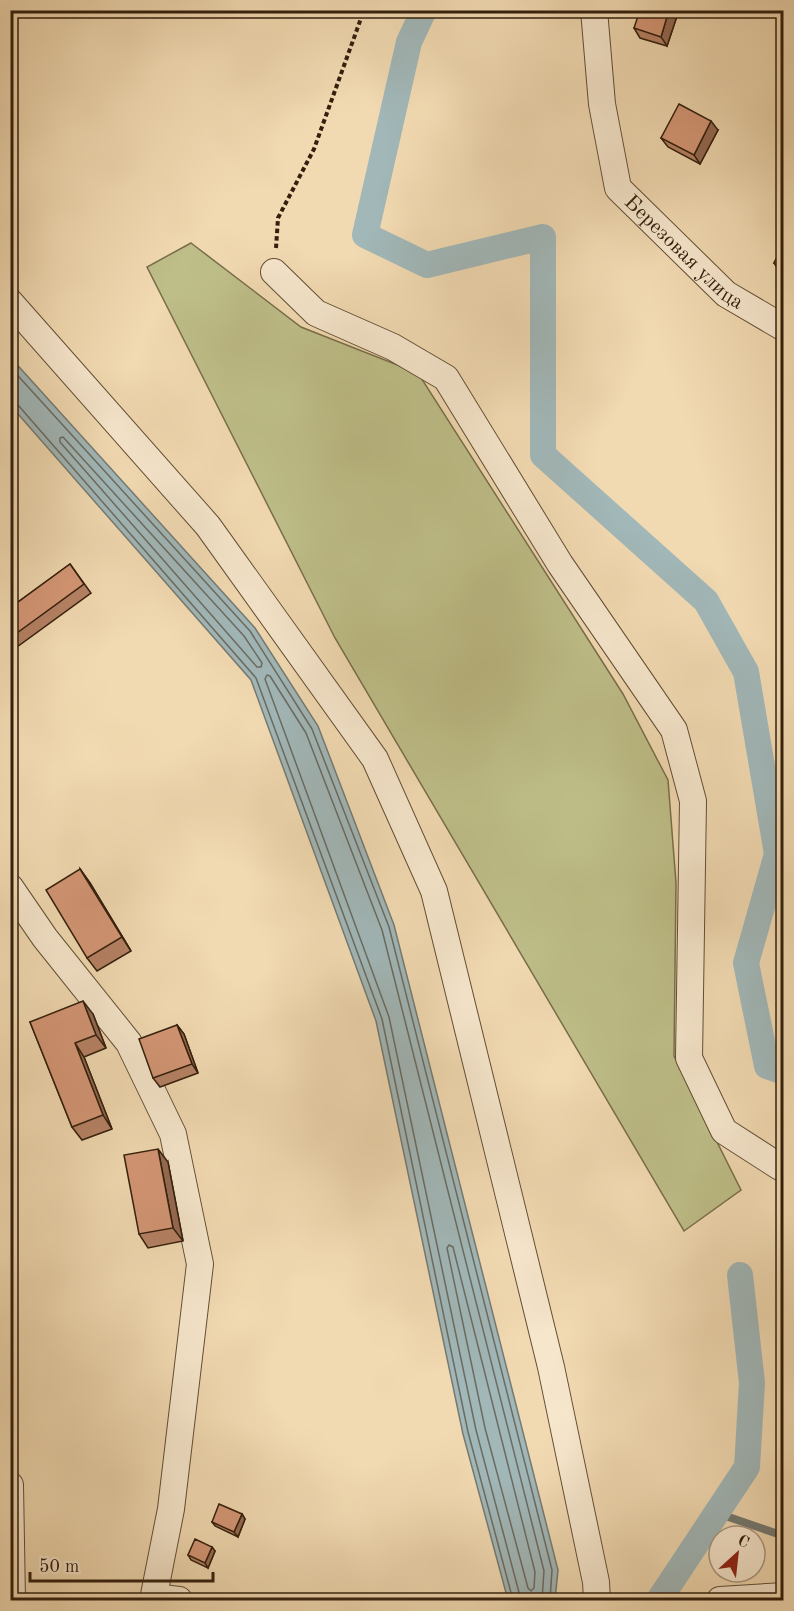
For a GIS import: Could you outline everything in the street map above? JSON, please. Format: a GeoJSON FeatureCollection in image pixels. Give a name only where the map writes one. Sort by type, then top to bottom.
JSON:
{"type":"FeatureCollection","features":[{"type":"Feature","properties":{"kind":"street","name":"Березовая улица"},"geometry":{"type":"LineString","coordinates":[[594,10],[602,104],[618,188],[726,294],[783,328]]}},
{"type":"Feature","properties":{"kind":"street"},"geometry":{"type":"LineString","coordinates":[[274,272],[316,313],[393,347],[446,378],[560,564],[674,730],[693,801],[689,1058],[724,1131],[783,1167]]}},
{"type":"Feature","properties":{"kind":"street"},"geometry":{"type":"LineString","coordinates":[[10,302],[208,526],[375,759],[434,891],[551,1367],[596,1582],[597,1600]]}},
{"type":"Feature","properties":{"kind":"street"},"geometry":{"type":"LineString","coordinates":[[10,887],[45,938],[129,1042],[173,1134],[200,1264],[162,1599]]}},
{"type":"Feature","properties":{"kind":"street"},"geometry":{"type":"LineString","coordinates":[[10,1485],[12,1600]]}},
{"type":"Feature","properties":{"kind":"street"},"geometry":{"type":"LineString","coordinates":[[720,1600],[783,1596]]}},
{"type":"Feature","properties":{"kind":"path"},"geometry":{"type":"LineString","coordinates":[[274,272],[278,218],[315,149],[364,10]]}},
{"type":"Feature","properties":{"kind":"green space"},"geometry":{"type":"Polygon","coordinates":[[[191,243],[301,327],[418,373],[623,694],[668,780],[676,883],[674,1056],[741,1190],[684,1231],[335,638],[147,267],[191,243]]]}},
{"type":"Feature","properties":{"kind":"water"},"geometry":{"type":"Polygon","coordinates":[[[11,358],[255,628],[318,726],[394,925],[558,1570],[555,1600],[508,1600],[463,1434],[376,1021],[251,680],[11,406],[11,358]]]}},
{"type":"Feature","properties":{"kind":"building"},"geometry":{"type":"Polygon","coordinates":[[[640,10],[669,10],[661,37],[634,28],[640,10]]]}},
{"type":"Feature","properties":{"kind":"building"},"geometry":{"type":"Polygon","coordinates":[[[679,104],[711,121],[694,155],[661,138],[679,104]]]}},
{"type":"Feature","properties":{"kind":"building"},"geometry":{"type":"Polygon","coordinates":[[[783,247],[783,269],[774,263],[783,247]]]}},
{"type":"Feature","properties":{"kind":"building"},"geometry":{"type":"Polygon","coordinates":[[[70,564],[84,584],[10,638],[10,608],[70,564]]]}},
{"type":"Feature","properties":{"kind":"building"},"geometry":{"type":"Polygon","coordinates":[[[80,869],[122,937],[87,958],[46,890],[80,869]]]}},
{"type":"Feature","properties":{"kind":"building"},"geometry":{"type":"Polygon","coordinates":[[[83,1001],[96,1035],[75,1043],[103,1115],[72,1127],[30,1022],[83,1001]]]}},
{"type":"Feature","properties":{"kind":"building"},"geometry":{"type":"Polygon","coordinates":[[[177,1025],[192,1064],[153,1078],[139,1039],[177,1025]]]}},
{"type":"Feature","properties":{"kind":"building"},"geometry":{"type":"Polygon","coordinates":[[[158,1149],[173,1228],[139,1234],[124,1155],[158,1149]]]}},
{"type":"Feature","properties":{"kind":"building"},"geometry":{"type":"Polygon","coordinates":[[[219,1504],[242,1514],[234,1532],[212,1522],[219,1504]]]}},
{"type":"Feature","properties":{"kind":"building"},"geometry":{"type":"Polygon","coordinates":[[[195,1539],[212,1547],[205,1563],[188,1555],[195,1539]]]}},
{"type":"Feature","properties":{"kind":"waterway"},"geometry":{"type":"LineString","coordinates":[[424,10],[409,42],[365,235],[427,265],[543,237],[543,455],[706,601],[746,672],[777,854],[746,963],[767,1066],[784,1072]]}},
{"type":"Feature","properties":{"kind":"waterway"},"geometry":{"type":"LineString","coordinates":[[659,1600],[747,1467],[752,1383],[740,1275]]}},
{"type":"Feature","properties":{"kind":"waterway"},"geometry":{"type":"LineString","coordinates":[[717,1513],[784,1536]]}}]}
